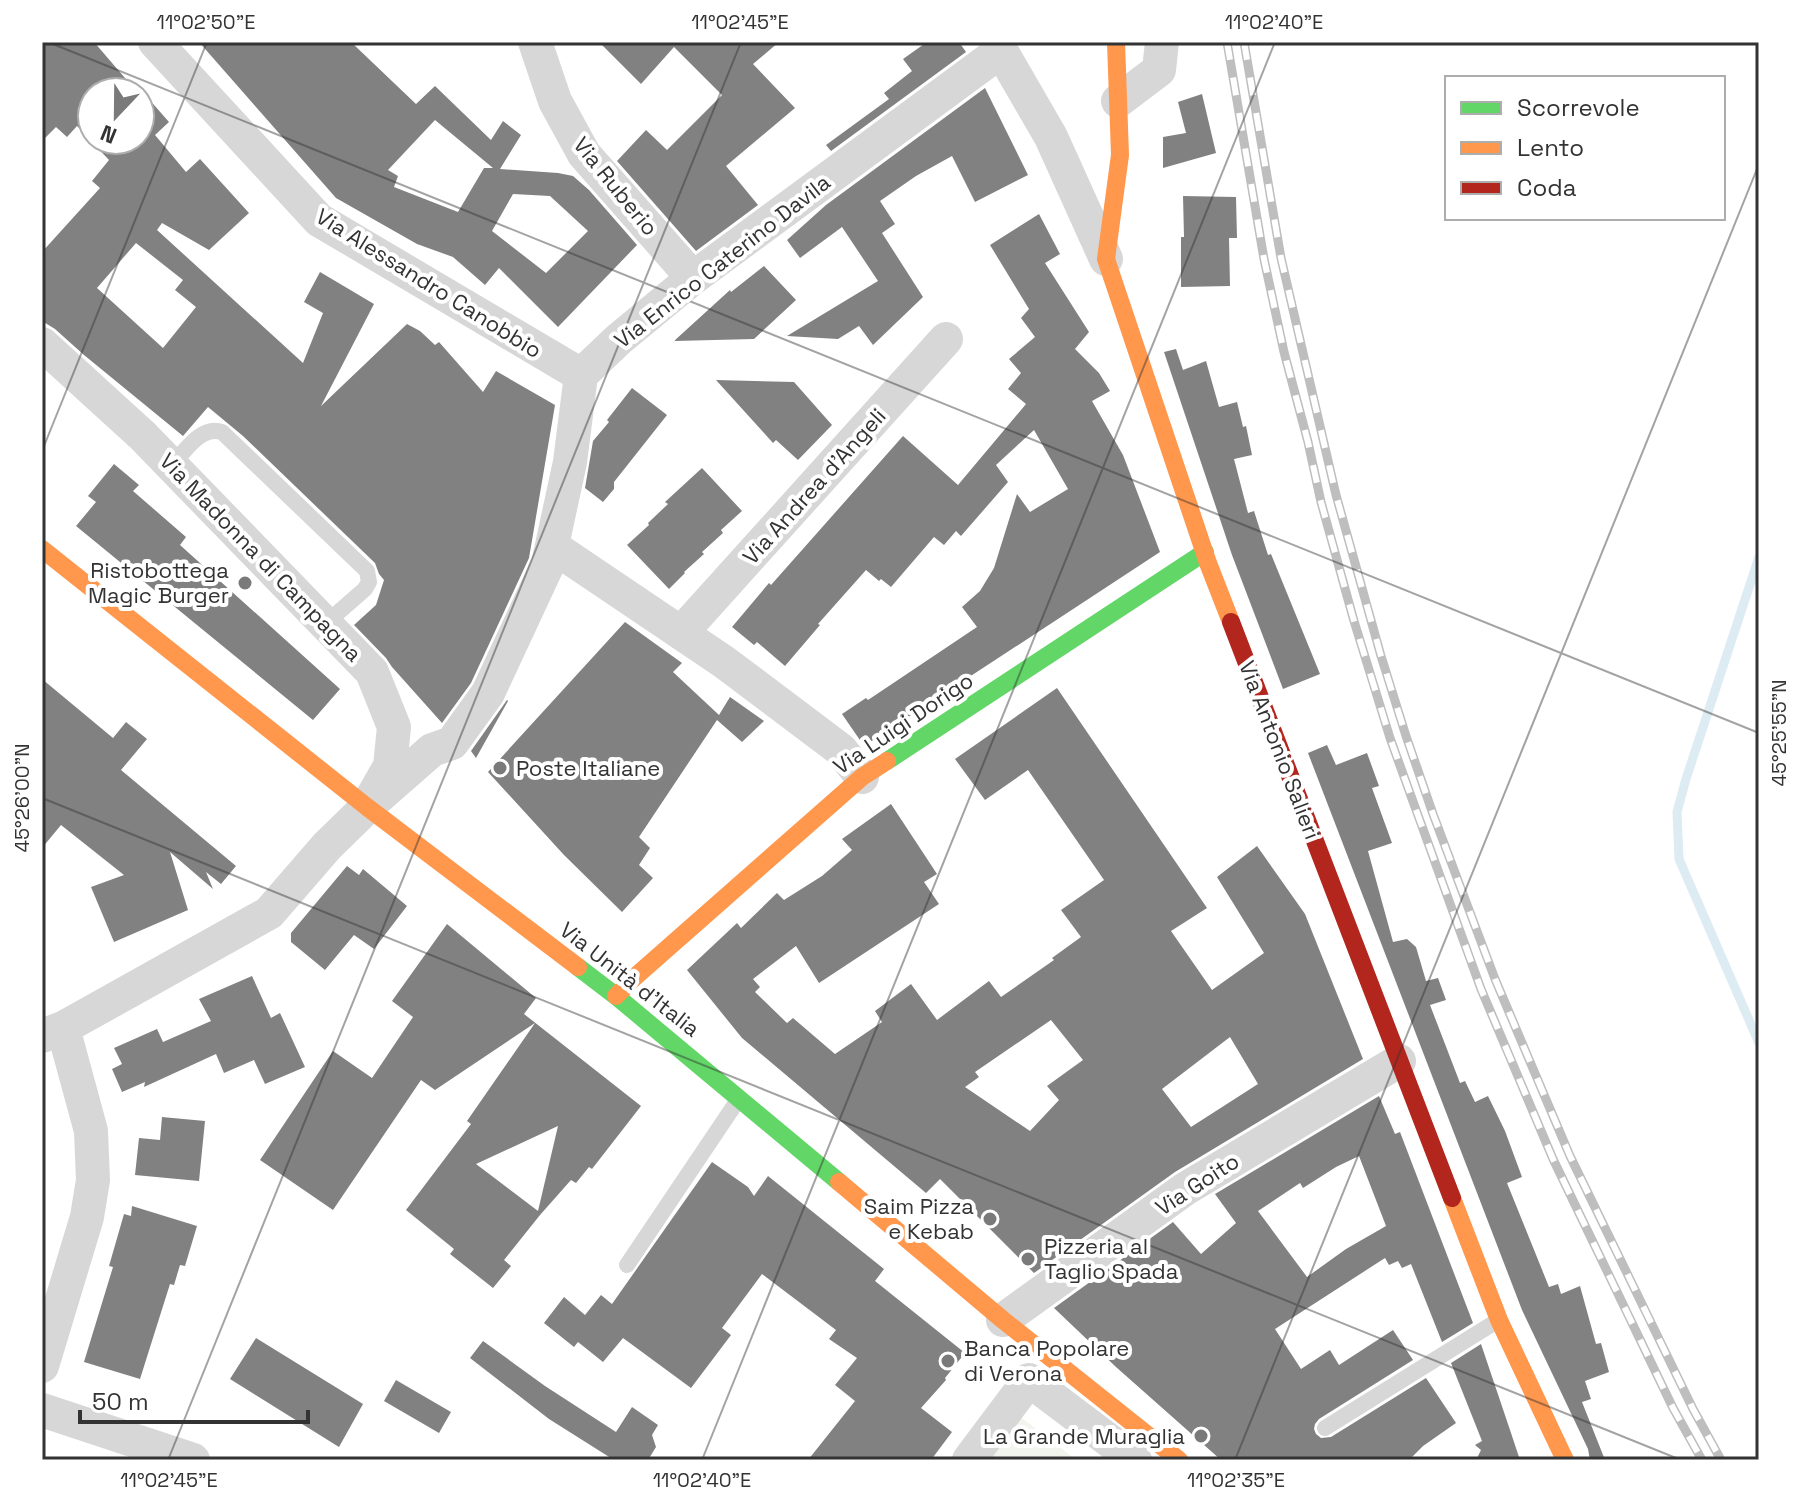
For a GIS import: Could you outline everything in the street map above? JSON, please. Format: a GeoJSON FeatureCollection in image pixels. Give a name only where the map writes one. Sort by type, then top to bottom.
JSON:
{"type":"FeatureCollection","features":[{"type":"Feature","properties":{"kind":"street","name":"Via Alessandro Canobbio"},"geometry":{"type":"LineString","coordinates":[[155,42],[319,220],[581,375]]}},
{"type":"Feature","properties":{"kind":"street","name":"Via Ruberio"},"geometry":{"type":"LineString","coordinates":[[535,42],[555,101],[584,154],[693,278]]}},
{"type":"Feature","properties":{"kind":"street"},"geometry":{"type":"LineString","coordinates":[[1106,259],[1120,155],[1116,42]]}},
{"type":"Feature","properties":{"kind":"street"},"geometry":{"type":"LineString","coordinates":[[1118,101],[1159,70],[1162,42]]}},
{"type":"Feature","properties":{"kind":"street","name":"Via Enrico Caterino Davila"},"geometry":{"type":"LineString","coordinates":[[581,375],[693,278],[999,46]]}},
{"type":"Feature","properties":{"kind":"street","name":"Via Antonio Salieri"},"geometry":{"type":"LineString","coordinates":[[999,46],[1051,137],[1106,259],[1205,552],[1399,1061],[1499,1320],[1565,1460]]}},
{"type":"Feature","properties":{"kind":"street","name":"Via Andrea d'Angeli"},"geometry":{"type":"LineString","coordinates":[[681,633],[946,339]]}},
{"type":"Feature","properties":{"kind":"street","name":"Via Madonna di Campagna"},"geometry":{"type":"LineString","coordinates":[[42,344],[143,436],[372,672],[413,739]]}},
{"type":"Feature","properties":{"kind":"street"},"geometry":{"type":"LineString","coordinates":[[42,1366],[87,1217],[93,1180],[91,1131],[52,1032],[269,913],[327,846],[367,807],[413,739],[452,743],[488,693],[548,564],[570,462],[581,375]]}},
{"type":"Feature","properties":{"kind":"street"},"geometry":{"type":"LineString","coordinates":[[552,546],[724,662],[841,750],[862,777]]}},
{"type":"Feature","properties":{"kind":"street","name":"Via Unità d'Italia"},"geometry":{"type":"LineString","coordinates":[[42,549],[367,807],[616,996],[1003,1320],[1179,1460]]}},
{"type":"Feature","properties":{"kind":"street","name":"Via Luigi Dorigo"},"geometry":{"type":"LineString","coordinates":[[616,996],[862,777],[1205,552]]}},
{"type":"Feature","properties":{"kind":"street","name":"Via Goito"},"geometry":{"type":"LineString","coordinates":[[1003,1320],[1185,1189],[1399,1061]]}},
{"type":"Feature","properties":{"kind":"street"},"geometry":{"type":"LineString","coordinates":[[957,1460],[1042,1351]]}},
{"type":"Feature","properties":{"kind":"street"},"geometry":{"type":"LineString","coordinates":[[969,1460],[1029,1380],[1135,1460]]}},
{"type":"Feature","properties":{"kind":"street"},"geometry":{"type":"LineString","coordinates":[[42,1410],[193,1460]]}},
{"type":"Feature","properties":{"kind":"lane"},"geometry":{"type":"LineString","coordinates":[[172,465],[203,433],[222,432],[367,571],[369,582],[365,589],[325,624]]}},
{"type":"Feature","properties":{"kind":"lane"},"geometry":{"type":"LineString","coordinates":[[627,1265],[740,1098]]}},
{"type":"Feature","properties":{"kind":"lane"},"geometry":{"type":"LineString","coordinates":[[1325,1428],[1499,1320]]}},
{"type":"Feature","properties":{"kind":"shaded area"},"geometry":{"type":"Polygon","coordinates":[[[1018,1415],[1075,1459],[982,1460],[1018,1415]]]}},
{"type":"Feature","properties":{"kind":"building"},"geometry":{"type":"Polygon","coordinates":[[[42,42],[94,42],[123,76],[76,76],[76,127],[67,137],[56,127],[42,141],[42,42]]]}},
{"type":"Feature","properties":{"kind":"building"},"geometry":{"type":"Polygon","coordinates":[[[199,42],[351,42],[416,104],[435,86],[491,140],[503,121],[521,135],[500,169],[573,176],[637,245],[558,327],[499,268],[485,285],[453,257],[417,244],[336,198],[199,42]],[[435,120],[388,170],[398,176],[394,187],[458,212],[484,168],[493,168],[435,120]],[[513,194],[492,231],[546,273],[588,231],[550,196],[513,194]]]}},
{"type":"Feature","properties":{"kind":"building"},"geometry":{"type":"Polygon","coordinates":[[[599,42],[779,42],[753,64],[795,108],[726,166],[758,205],[696,251],[617,161],[646,130],[667,150],[722,95],[674,47],[641,84],[599,42]]]}},
{"type":"Feature","properties":{"kind":"building"},"geometry":{"type":"Polygon","coordinates":[[[927,42],[959,42],[966,52],[831,151],[826,145],[889,99],[884,93],[912,71],[903,59],[927,42]]]}},
{"type":"Feature","properties":{"kind":"building"},"geometry":{"type":"Polygon","coordinates":[[[985,88],[1028,175],[975,202],[952,156],[916,176],[880,201],[895,224],[882,233],[923,297],[873,345],[859,326],[838,339],[787,336],[878,281],[842,227],[800,258],[787,240],[826,205],[985,88]]]}},
{"type":"Feature","properties":{"kind":"building"},"geometry":{"type":"Polygon","coordinates":[[[1202,94],[1216,153],[1163,168],[1163,137],[1186,133],[1178,102],[1202,94]]]}},
{"type":"Feature","properties":{"kind":"building"},"geometry":{"type":"Polygon","coordinates":[[[156,107],[169,122],[156,134],[156,107]]]}},
{"type":"Feature","properties":{"kind":"building"},"geometry":{"type":"Polygon","coordinates":[[[156,136],[186,172],[200,159],[249,213],[209,250],[162,223],[157,230],[303,363],[323,313],[304,302],[320,272],[374,304],[321,406],[407,324],[435,345],[439,342],[483,392],[496,371],[555,405],[529,558],[471,683],[442,723],[354,625],[376,605],[384,580],[375,563],[243,436],[208,407],[183,436],[42,321],[42,252],[100,188],[92,181],[109,160],[105,156],[156,156],[156,136]],[[136,243],[97,288],[163,348],[196,307],[175,290],[183,280],[136,243]]]}},
{"type":"Feature","properties":{"kind":"building"},"geometry":{"type":"Polygon","coordinates":[[[1183,196],[1236,197],[1237,238],[1229,238],[1230,286],[1181,287],[1183,196]]]}},
{"type":"Feature","properties":{"kind":"building"},"geometry":{"type":"Polygon","coordinates":[[[1039,214],[1060,254],[1045,263],[1089,332],[1075,349],[1099,373],[1110,391],[1092,401],[1123,455],[1160,552],[864,746],[842,714],[977,627],[962,607],[980,591],[994,568],[1017,494],[1030,512],[1068,489],[1034,430],[996,465],[1008,482],[961,536],[956,531],[944,545],[934,537],[891,587],[866,570],[785,666],[757,642],[754,645],[732,627],[903,436],[958,485],[1026,404],[1008,389],[1021,373],[1009,359],[1035,337],[1021,318],[1029,309],[990,245],[1039,214]]]}},
{"type":"Feature","properties":{"kind":"building"},"geometry":{"type":"Polygon","coordinates":[[[764,266],[796,300],[754,339],[674,341],[730,290],[764,266]]]}},
{"type":"Feature","properties":{"kind":"building"},"geometry":{"type":"Polygon","coordinates":[[[1176,349],[1183,370],[1206,361],[1219,407],[1237,402],[1243,427],[1246,426],[1252,455],[1234,459],[1248,513],[1254,511],[1268,555],[1271,554],[1320,674],[1283,689],[1232,555],[1164,352],[1176,349]]]}},
{"type":"Feature","properties":{"kind":"building"},"geometry":{"type":"Polygon","coordinates":[[[716,380],[794,382],[832,425],[798,460],[776,440],[773,443],[716,380]]]}},
{"type":"Feature","properties":{"kind":"building"},"geometry":{"type":"Polygon","coordinates":[[[632,388],[667,415],[614,482],[614,489],[603,502],[585,488],[593,441],[632,388]]]}},
{"type":"Feature","properties":{"kind":"building"},"geometry":{"type":"Polygon","coordinates":[[[114,464],[139,485],[133,491],[186,537],[180,545],[340,689],[313,720],[76,526],[96,502],[88,496],[114,464]]]}},
{"type":"Feature","properties":{"kind":"building"},"geometry":{"type":"Polygon","coordinates":[[[702,468],[742,511],[669,589],[627,545],[668,504],[665,502],[702,468]]]}},
{"type":"Feature","properties":{"kind":"building"},"geometry":{"type":"Polygon","coordinates":[[[625,622],[682,663],[673,672],[719,715],[730,697],[764,721],[742,742],[717,720],[639,837],[650,848],[639,865],[653,878],[622,912],[564,855],[488,772],[625,622]]]}},
{"type":"Feature","properties":{"kind":"building"},"geometry":{"type":"Polygon","coordinates":[[[42,679],[113,738],[126,722],[147,739],[121,770],[236,866],[221,884],[206,872],[213,889],[170,852],[188,910],[114,942],[91,887],[124,875],[61,825],[42,848],[42,679]]]}},
{"type":"Feature","properties":{"kind":"building"},"geometry":{"type":"Polygon","coordinates":[[[1057,688],[1207,908],[1171,931],[1212,990],[1264,953],[1217,877],[1257,846],[1305,914],[1363,1059],[1175,1172],[1034,1273],[940,1179],[926,1193],[742,1038],[687,970],[737,923],[741,928],[777,893],[784,900],[822,876],[852,850],[842,839],[891,804],[937,874],[924,882],[939,904],[819,983],[796,946],[753,979],[760,987],[755,992],[787,1023],[793,1018],[835,1054],[882,1022],[875,1011],[911,984],[937,1020],[989,981],[1001,997],[1054,960],[1052,958],[1081,937],[1061,910],[1104,880],[1028,770],[985,800],[955,759],[1057,688]],[[1051,1020],[975,1072],[979,1077],[965,1087],[1030,1131],[1059,1100],[1047,1086],[1083,1060],[1051,1020]],[[1230,1037],[1162,1089],[1191,1127],[1258,1084],[1230,1037]]]}},
{"type":"Feature","properties":{"kind":"building"},"geometry":{"type":"Polygon","coordinates":[[[508,701],[476,758],[471,751],[508,701]]]}},
{"type":"Feature","properties":{"kind":"building"},"geometry":{"type":"Polygon","coordinates":[[[1327,745],[1336,765],[1367,753],[1379,786],[1372,788],[1392,843],[1368,851],[1393,942],[1407,939],[1416,947],[1426,981],[1438,978],[1446,1000],[1430,1005],[1460,1083],[1465,1081],[1475,1102],[1488,1096],[1505,1131],[1522,1177],[1507,1183],[1549,1287],[1558,1284],[1561,1294],[1580,1286],[1596,1344],[1601,1343],[1609,1372],[1585,1381],[1591,1399],[1582,1402],[1605,1460],[1590,1460],[1588,1449],[1522,1310],[1308,753],[1327,745]]]}},
{"type":"Feature","properties":{"kind":"building"},"geometry":{"type":"Polygon","coordinates":[[[347,866],[359,875],[363,869],[407,906],[374,949],[354,935],[325,970],[291,942],[291,933],[347,866]]]}},
{"type":"Feature","properties":{"kind":"building"},"geometry":{"type":"Polygon","coordinates":[[[447,924],[536,998],[524,1014],[641,1106],[592,1169],[589,1167],[576,1183],[571,1180],[540,1215],[504,1260],[511,1266],[493,1288],[450,1254],[454,1249],[406,1210],[471,1124],[467,1121],[535,1023],[435,1090],[421,1080],[333,1210],[260,1160],[333,1051],[372,1078],[413,1017],[392,1001],[447,924]],[[558,1126],[476,1164],[538,1211],[558,1126]]]}},
{"type":"Feature","properties":{"kind":"building"},"geometry":{"type":"Polygon","coordinates":[[[252,976],[271,1018],[280,1013],[305,1067],[265,1084],[254,1060],[224,1073],[216,1054],[144,1087],[145,1082],[122,1092],[112,1069],[122,1064],[114,1048],[157,1029],[163,1042],[211,1021],[199,999],[252,976]]]}},
{"type":"Feature","properties":{"kind":"building"},"geometry":{"type":"Polygon","coordinates":[[[1379,1096],[1395,1134],[1400,1132],[1473,1323],[1442,1342],[1411,1264],[1402,1268],[1398,1261],[1389,1265],[1385,1258],[1275,1329],[1301,1369],[1330,1350],[1339,1365],[1393,1330],[1413,1360],[1319,1419],[1314,1429],[1321,1438],[1331,1437],[1426,1378],[1456,1423],[1409,1460],[1221,1460],[1054,1308],[1173,1222],[1201,1254],[1236,1223],[1215,1194],[1379,1096]],[[1359,1156],[1303,1188],[1300,1183],[1258,1211],[1307,1277],[1386,1226],[1359,1156]]]}},
{"type":"Feature","properties":{"kind":"building"},"geometry":{"type":"Polygon","coordinates":[[[162,1117],[205,1121],[199,1181],[135,1175],[139,1138],[160,1140],[162,1117]]]}},
{"type":"Feature","properties":{"kind":"building"},"geometry":{"type":"Polygon","coordinates":[[[712,1162],[748,1187],[754,1196],[768,1176],[884,1269],[875,1281],[965,1353],[921,1408],[952,1432],[931,1460],[808,1460],[855,1401],[835,1385],[857,1358],[829,1339],[836,1330],[762,1274],[722,1328],[731,1335],[691,1388],[623,1338],[603,1362],[578,1342],[574,1347],[544,1323],[564,1297],[585,1315],[601,1295],[612,1304],[712,1162]]]}},
{"type":"Feature","properties":{"kind":"building"},"geometry":{"type":"Polygon","coordinates":[[[132,1206],[197,1226],[185,1266],[180,1265],[174,1285],[170,1284],[140,1379],[84,1362],[113,1267],[109,1266],[124,1214],[131,1216],[132,1206]]]}},
{"type":"Feature","properties":{"kind":"building"},"geometry":{"type":"Polygon","coordinates":[[[256,1338],[363,1404],[339,1447],[230,1379],[256,1338]]]}},
{"type":"Feature","properties":{"kind":"building"},"geometry":{"type":"Polygon","coordinates":[[[483,1341],[616,1432],[632,1407],[658,1425],[652,1435],[656,1447],[648,1460],[614,1460],[549,1419],[470,1358],[483,1341]]]}},
{"type":"Feature","properties":{"kind":"building"},"geometry":{"type":"Polygon","coordinates":[[[1481,1344],[1520,1460],[1476,1460],[1481,1450],[1475,1445],[1482,1441],[1451,1363],[1481,1344]]]}},
{"type":"Feature","properties":{"kind":"building"},"geometry":{"type":"Polygon","coordinates":[[[396,1380],[451,1412],[439,1433],[384,1401],[396,1380]]]}},
{"type":"Feature","properties":{"kind":"waterway"},"geometry":{"type":"LineString","coordinates":[[1759,557],[1677,812],[1679,859],[1759,1043]]}},
{"type":"Feature","properties":{"kind":"railway"},"geometry":{"type":"LineString","coordinates":[[1227,42],[1264,259],[1284,352],[1321,502],[1390,738],[1481,989],[1553,1159],[1673,1408],[1702,1460]]}},
{"type":"Feature","properties":{"kind":"railway"},"geometry":{"type":"LineString","coordinates":[[1244,42],[1281,258],[1336,495],[1406,736],[1495,979],[1570,1156],[1721,1460]]}},
{"type":"Feature","properties":{"kind":"traffic: fast"},"geometry":{"type":"LineString","coordinates":[[887,761],[1205,552]]}},
{"type":"Feature","properties":{"kind":"traffic: fast"},"geometry":{"type":"LineString","coordinates":[[578,967],[839,1182]]}},
{"type":"Feature","properties":{"kind":"traffic: slow"},"geometry":{"type":"LineString","coordinates":[[1116,42],[1120,155],[1106,259],[1208,563],[1231,622]]}},
{"type":"Feature","properties":{"kind":"traffic: slow"},"geometry":{"type":"LineString","coordinates":[[42,549],[367,807],[578,967]]}},
{"type":"Feature","properties":{"kind":"traffic: slow"},"geometry":{"type":"LineString","coordinates":[[616,996],[862,777],[887,761]]}},
{"type":"Feature","properties":{"kind":"traffic: slow"},"geometry":{"type":"LineString","coordinates":[[839,1182],[1003,1320],[1179,1460]]}},
{"type":"Feature","properties":{"kind":"traffic: slow"},"geometry":{"type":"LineString","coordinates":[[1452,1198],[1499,1320],[1565,1460]]}},
{"type":"Feature","properties":{"kind":"traffic: jam"},"geometry":{"type":"LineString","coordinates":[[1231,622],[1452,1198]]}},
{"type":"Feature","properties":{"kind":"place","name":"Ristobottega Magic Burger"},"geometry":{"type":"Point","coordinates":[245,583]}},
{"type":"Feature","properties":{"kind":"place","name":"Poste Italiane"},"geometry":{"type":"Point","coordinates":[500,768]}},
{"type":"Feature","properties":{"kind":"place","name":"Saim Pizza e Kebab"},"geometry":{"type":"Point","coordinates":[990,1219]}},
{"type":"Feature","properties":{"kind":"place","name":"Pizzeria al Taglio Spada"},"geometry":{"type":"Point","coordinates":[1028,1259]}},
{"type":"Feature","properties":{"kind":"place","name":"Banca Popolare di Verona"},"geometry":{"type":"Point","coordinates":[948,1361]}},
{"type":"Feature","properties":{"kind":"place","name":"La Grande Muraglia"},"geometry":{"type":"Point","coordinates":[1201,1436]}}]}
